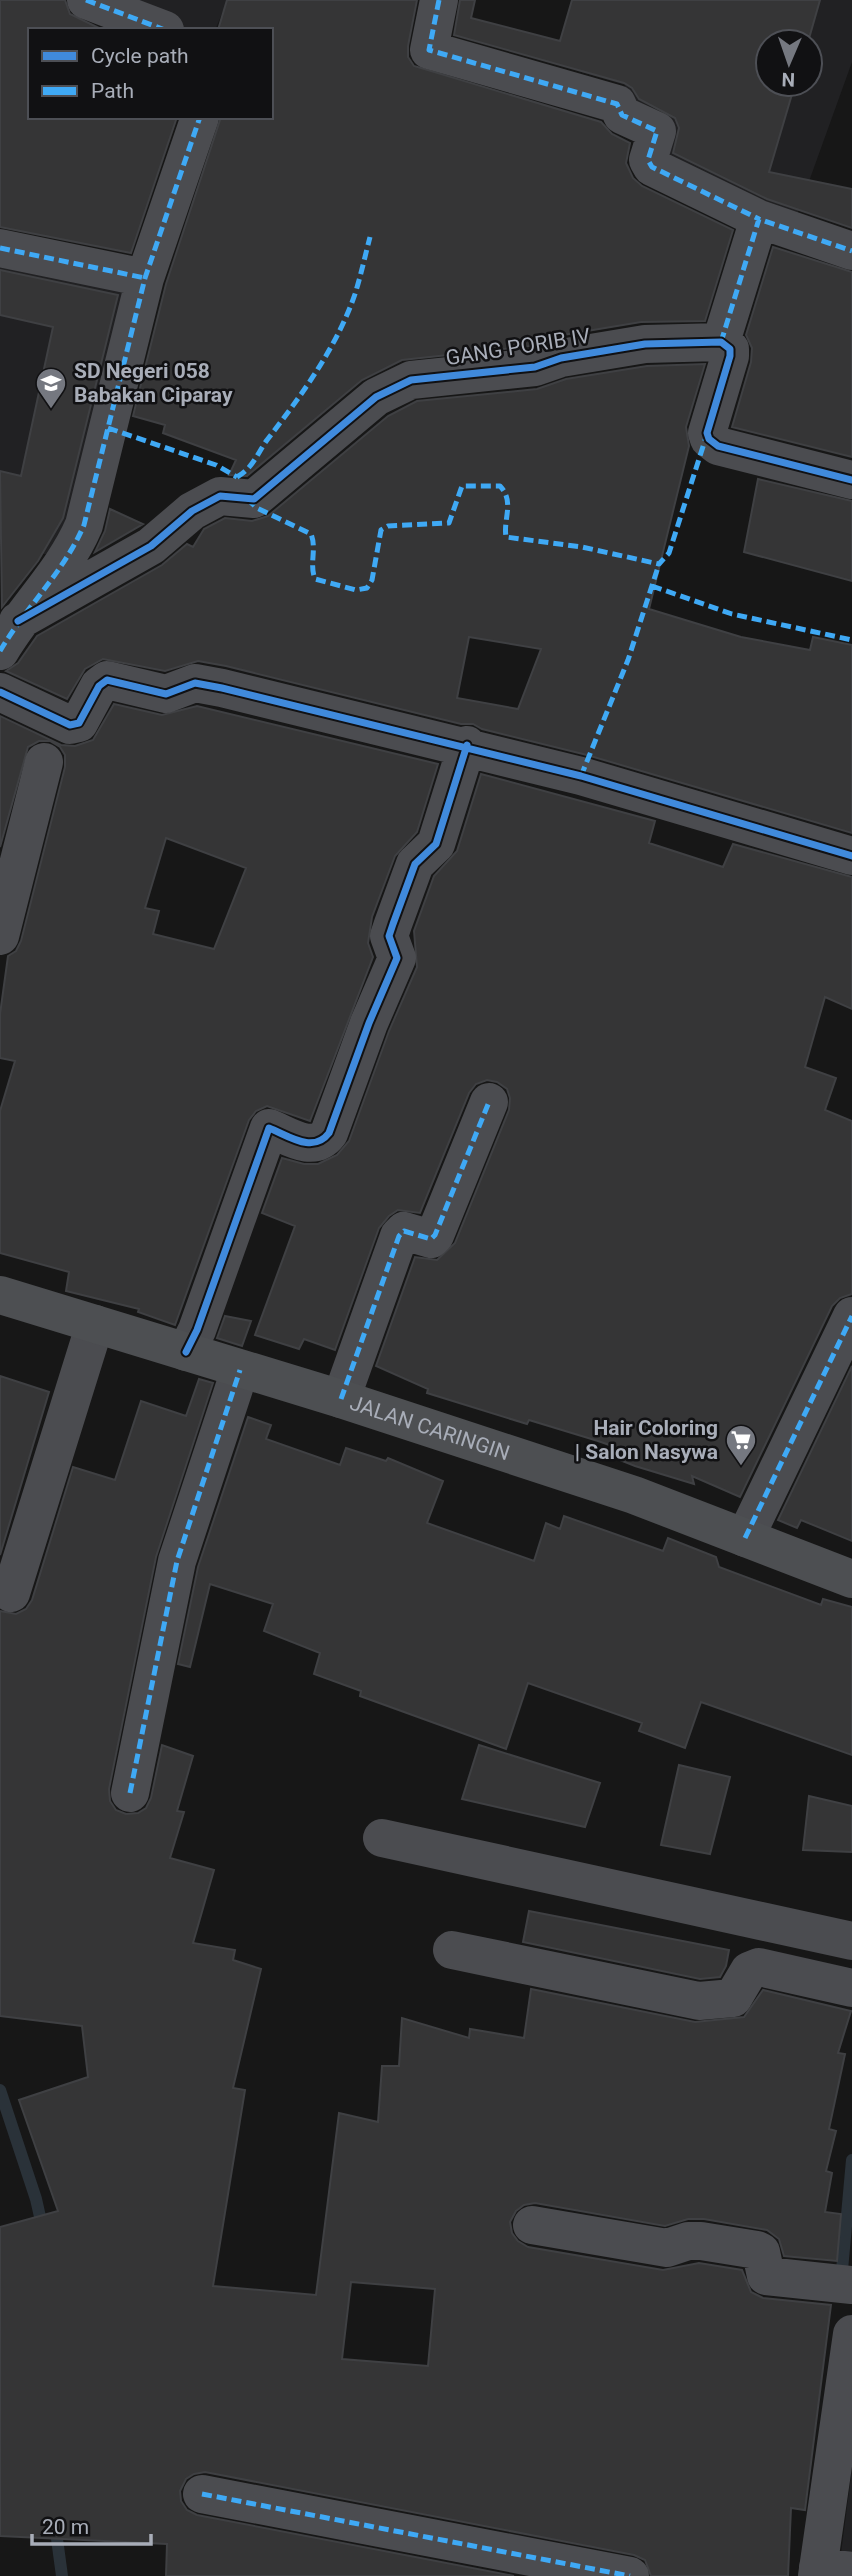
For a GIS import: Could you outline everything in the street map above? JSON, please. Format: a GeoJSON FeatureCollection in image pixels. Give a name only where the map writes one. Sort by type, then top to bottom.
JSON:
{"type":"FeatureCollection","features":[{"type":"Feature","properties":{"kind":"main road","name":"JALAN CARINGIN"},"geometry":{"type":"LineString","coordinates":[[0,1295],[341,1399],[634,1495],[852,1579]]}},
{"type":"Feature","properties":{"kind":"street"},"geometry":{"type":"LineString","coordinates":[[86,0],[160,28]]}},
{"type":"Feature","properties":{"kind":"street"},"geometry":{"type":"LineString","coordinates":[[439,0],[429,50],[617,104],[622,115],[657,131],[648,160],[652,167],[759,219],[852,251]]}},
{"type":"Feature","properties":{"kind":"street"},"geometry":{"type":"LineString","coordinates":[[9,636],[66,560],[84,525],[145,278],[199,119]]}},
{"type":"Feature","properties":{"kind":"street"},"geometry":{"type":"LineString","coordinates":[[759,219],[721,342],[730,349],[730,356],[707,433],[709,439],[718,446],[852,480]]}},
{"type":"Feature","properties":{"kind":"street"},"geometry":{"type":"LineString","coordinates":[[0,248],[145,278]]}},
{"type":"Feature","properties":{"kind":"street","name":"GANG PORIB IV"},"geometry":{"type":"LineString","coordinates":[[9,636],[151,546],[192,511],[220,496],[254,499],[376,397],[411,380],[535,367],[561,358],[645,344],[721,342]]}},
{"type":"Feature","properties":{"kind":"street"},"geometry":{"type":"LineString","coordinates":[[0,692],[70,725],[79,723],[99,686],[107,680],[166,694],[195,683],[467,746],[603,782],[852,856]]}},
{"type":"Feature","properties":{"kind":"street"},"geometry":{"type":"LineString","coordinates":[[186,1352],[197,1330],[269,1128],[310,1144],[324,1140],[336,1118],[369,1023],[397,958],[389,936],[408,879],[415,864],[436,844],[467,746]]}},
{"type":"Feature","properties":{"kind":"street"},"geometry":{"type":"LineString","coordinates":[[0,936],[44,762]]}},
{"type":"Feature","properties":{"kind":"street"},"geometry":{"type":"LineString","coordinates":[[341,1399],[399,1236],[404,1231],[431,1239],[436,1235],[489,1102]]}},
{"type":"Feature","properties":{"kind":"street"},"geometry":{"type":"LineString","coordinates":[[745,1538],[852,1316]]}},
{"type":"Feature","properties":{"kind":"street"},"geometry":{"type":"LineString","coordinates":[[11,1594],[95,1324]]}},
{"type":"Feature","properties":{"kind":"street"},"geometry":{"type":"LineString","coordinates":[[130,1793],[177,1560],[240,1370]]}},
{"type":"Feature","properties":{"kind":"street"},"geometry":{"type":"LineString","coordinates":[[382,1838],[852,1941]]}},
{"type":"Feature","properties":{"kind":"street"},"geometry":{"type":"LineString","coordinates":[[452,1950],[699,2001],[733,1998],[749,1971],[759,1966],[852,1988]]}},
{"type":"Feature","properties":{"kind":"street"},"geometry":{"type":"LineString","coordinates":[[532,2225],[667,2248],[688,2241],[701,2241],[757,2250],[762,2256],[762,2270],[766,2276],[852,2285]]}},
{"type":"Feature","properties":{"kind":"street"},"geometry":{"type":"LineString","coordinates":[[829,2571],[845,2435],[852,2334]]}},
{"type":"Feature","properties":{"kind":"street"},"geometry":{"type":"LineString","coordinates":[[202,2494],[630,2576]]}},
{"type":"Feature","properties":{"kind":"shaded area"},"geometry":{"type":"Polygon","coordinates":[[[71,0],[228,0],[216,28],[167,28],[71,0]]]}},
{"type":"Feature","properties":{"kind":"shaded area"},"geometry":{"type":"Polygon","coordinates":[[[598,0],[852,0],[852,62],[794,223],[647,168],[658,141],[614,115],[625,85],[578,71],[598,0]]]}},
{"type":"Feature","properties":{"kind":"shaded area","name":"SD Negeri 058 Babakan Ciparay"},"geometry":{"type":"Polygon","coordinates":[[[0,253],[134,277],[67,559],[0,544],[0,253]]]}},
{"type":"Feature","properties":{"kind":"shaded area"},"geometry":{"type":"Polygon","coordinates":[[[852,2469],[852,2576],[838,2576],[852,2469]]]}},
{"type":"Feature","properties":{"kind":"building"},"geometry":{"type":"Polygon","coordinates":[[[0,0],[65,0],[70,14],[99,28],[28,28],[28,119],[176,119],[131,253],[0,227],[0,0]]]}},
{"type":"Feature","properties":{"kind":"building"},"geometry":{"type":"Polygon","coordinates":[[[227,0],[417,0],[408,46],[408,57],[414,66],[601,122],[612,134],[630,143],[626,163],[633,178],[642,186],[733,230],[705,321],[641,322],[557,336],[530,346],[402,360],[362,380],[247,476],[229,475],[236,460],[163,433],[165,425],[133,416],[166,284],[220,119],[273,119],[273,28],[219,28],[227,0]]]}},
{"type":"Feature","properties":{"kind":"building"},"geometry":{"type":"Polygon","coordinates":[[[460,0],[475,0],[471,18],[560,41],[572,0],[820,0],[812,28],[754,28],[754,98],[791,98],[769,172],[852,189],[852,228],[767,199],[673,153],[679,128],[675,118],[639,99],[632,88],[624,83],[454,35],[460,0]]]}},
{"type":"Feature","properties":{"kind":"building"},"geometry":{"type":"Polygon","coordinates":[[[773,247],[852,272],[852,457],[732,427],[751,362],[752,348],[746,335],[773,247]]]}},
{"type":"Feature","properties":{"kind":"building"},"geometry":{"type":"Polygon","coordinates":[[[0,270],[118,295],[63,518],[38,561],[2,607],[0,471],[21,476],[53,327],[0,315],[0,270]]]}},
{"type":"Feature","properties":{"kind":"building"},"geometry":{"type":"Polygon","coordinates":[[[705,364],[686,427],[689,446],[649,609],[741,637],[810,650],[813,637],[852,645],[852,833],[587,755],[482,729],[473,724],[461,724],[226,666],[198,661],[165,671],[103,659],[85,669],[67,699],[6,671],[18,663],[37,636],[162,565],[187,544],[193,547],[204,529],[225,518],[252,521],[268,516],[388,416],[417,401],[537,389],[566,379],[647,366],[705,364]],[[469,637],[457,698],[518,709],[541,649],[469,637]]]}},
{"type":"Feature","properties":{"kind":"building"},"geometry":{"type":"Polygon","coordinates":[[[758,479],[852,501],[852,581],[744,552],[758,479]]]}},
{"type":"Feature","properties":{"kind":"building"},"geometry":{"type":"Polygon","coordinates":[[[110,509],[143,524],[95,552],[105,531],[110,509]]]}},
{"type":"Feature","properties":{"kind":"building"},"geometry":{"type":"Polygon","coordinates":[[[114,704],[162,715],[197,706],[438,764],[417,832],[395,856],[372,917],[368,943],[373,957],[310,1121],[267,1106],[256,1111],[249,1120],[175,1325],[138,1312],[139,1309],[66,1291],[69,1272],[0,1253],[0,1111],[15,1061],[0,1058],[0,1014],[8,956],[16,951],[21,941],[65,767],[65,755],[60,747],[50,741],[39,741],[28,747],[0,847],[0,716],[61,745],[75,746],[93,740],[114,704]],[[166,838],[145,908],[159,911],[153,934],[214,949],[246,868],[166,838]]]}},
{"type":"Feature","properties":{"kind":"building"},"geometry":{"type":"Polygon","coordinates":[[[481,774],[655,821],[649,843],[723,867],[733,844],[852,877],[852,1009],[825,997],[805,1067],[836,1078],[825,1110],[852,1121],[852,1294],[840,1298],[832,1306],[740,1497],[692,1476],[694,1484],[612,1457],[615,1447],[598,1441],[529,1420],[527,1424],[427,1393],[428,1389],[376,1366],[415,1257],[437,1260],[455,1243],[509,1110],[510,1098],[507,1089],[497,1082],[487,1080],[476,1084],[469,1093],[420,1213],[398,1210],[379,1228],[335,1350],[304,1339],[299,1349],[255,1335],[295,1226],[262,1213],[282,1158],[304,1164],[318,1164],[337,1155],[349,1141],[389,1031],[417,967],[414,931],[434,876],[457,851],[481,774]]]}},
{"type":"Feature","properties":{"kind":"building"},"geometry":{"type":"Polygon","coordinates":[[[225,1316],[251,1321],[242,1346],[217,1338],[225,1316]]]}},
{"type":"Feature","properties":{"kind":"building"},"geometry":{"type":"Polygon","coordinates":[[[852,1366],[852,1541],[801,1520],[797,1528],[778,1520],[852,1366]]]}},
{"type":"Feature","properties":{"kind":"building"},"geometry":{"type":"Polygon","coordinates":[[[0,1376],[49,1392],[0,1555],[0,1376]]]}},
{"type":"Feature","properties":{"kind":"building"},"geometry":{"type":"Polygon","coordinates":[[[199,1379],[213,1383],[156,1557],[109,1789],[110,1801],[116,1810],[126,1814],[138,1813],[146,1808],[151,1798],[162,1745],[193,1756],[177,1811],[184,1812],[170,1858],[214,1870],[193,1943],[235,1950],[233,1960],[261,1969],[233,2088],[245,2090],[213,2286],[316,2295],[339,2113],[378,2122],[382,2066],[399,2066],[402,2018],[469,2038],[470,2029],[524,2038],[531,1989],[695,2022],[744,2017],[763,1990],[851,2011],[838,2053],[845,2054],[829,2129],[836,2131],[826,2171],[832,2173],[825,2212],[841,2214],[837,2261],[784,2256],[779,2239],[767,2230],[704,2219],[688,2219],[665,2226],[535,2203],[524,2205],[516,2211],[510,2222],[512,2233],[528,2247],[663,2270],[699,2263],[742,2270],[751,2292],[763,2298],[831,2305],[805,2510],[791,2508],[788,2576],[651,2576],[645,2560],[634,2555],[205,2472],[186,2479],[180,2491],[181,2501],[187,2510],[197,2515],[514,2576],[166,2576],[167,2544],[0,2536],[0,2227],[58,2211],[19,2100],[88,2077],[82,2026],[0,2016],[0,1611],[16,1614],[26,1609],[32,1600],[73,1467],[115,1480],[141,1401],[186,1416],[199,1379]],[[351,2282],[342,2359],[428,2366],[435,2289],[351,2282]]]}},
{"type":"Feature","properties":{"kind":"building"},"geometry":{"type":"Polygon","coordinates":[[[248,1417],[271,1425],[266,1439],[340,1465],[346,1448],[386,1461],[388,1458],[443,1481],[427,1523],[534,1561],[546,1523],[560,1529],[564,1516],[663,1551],[668,1538],[716,1557],[719,1567],[821,1605],[823,1599],[852,1607],[852,1755],[701,1702],[685,1748],[639,1731],[642,1723],[528,1683],[506,1749],[360,1696],[361,1691],[314,1674],[320,1653],[264,1631],[273,1604],[210,1584],[190,1667],[178,1664],[198,1567],[248,1417]]]}},
{"type":"Feature","properties":{"kind":"building"},"geometry":{"type":"Polygon","coordinates":[[[479,1745],[600,1783],[585,1827],[462,1799],[479,1745]]]}},
{"type":"Feature","properties":{"kind":"building"},"geometry":{"type":"Polygon","coordinates":[[[679,1765],[730,1777],[710,1854],[661,1845],[679,1765]]]}},
{"type":"Feature","properties":{"kind":"building"},"geometry":{"type":"Polygon","coordinates":[[[809,1796],[852,1806],[852,1852],[803,1850],[809,1796]]]}},
{"type":"Feature","properties":{"kind":"building"},"geometry":{"type":"Polygon","coordinates":[[[529,1911],[729,1950],[726,1966],[720,1977],[700,1979],[523,1942],[529,1911]]]}},
{"type":"Feature","properties":{"kind":"waterway"},"geometry":{"type":"LineString","coordinates":[[0,2090],[36,2199],[43,2230]]}},
{"type":"Feature","properties":{"kind":"waterway"},"geometry":{"type":"LineString","coordinates":[[841,2281],[852,2160]]}},
{"type":"Feature","properties":{"kind":"waterway"},"geometry":{"type":"LineString","coordinates":[[55,2524],[62,2576]]}},
{"type":"Feature","properties":{"kind":"marked path"},"geometry":{"type":"LineString","coordinates":[[86,0],[160,28]]}},
{"type":"Feature","properties":{"kind":"marked path"},"geometry":{"type":"LineString","coordinates":[[439,0],[429,50],[617,104],[622,115],[657,131],[648,160],[652,167],[759,219]]}},
{"type":"Feature","properties":{"kind":"marked path"},"geometry":{"type":"LineString","coordinates":[[0,651],[66,558],[84,525],[145,278],[199,119]]}},
{"type":"Feature","properties":{"kind":"marked path"},"geometry":{"type":"LineString","coordinates":[[721,342],[759,219],[852,251]]}},
{"type":"Feature","properties":{"kind":"marked path"},"geometry":{"type":"LineString","coordinates":[[237,477],[251,465],[328,352],[355,294],[370,237]]}},
{"type":"Feature","properties":{"kind":"marked path"},"geometry":{"type":"LineString","coordinates":[[0,248],[145,278]]}},
{"type":"Feature","properties":{"kind":"marked path"},"geometry":{"type":"LineString","coordinates":[[108,428],[216,465],[237,477]]}},
{"type":"Feature","properties":{"kind":"marked path"},"geometry":{"type":"LineString","coordinates":[[247,499],[257,508],[311,534],[315,579],[356,590],[367,588],[372,580],[381,530],[388,526],[449,523],[462,486],[500,486],[508,504],[506,537],[582,547],[659,564],[669,553],[707,434]]}},
{"type":"Feature","properties":{"kind":"marked path"},"geometry":{"type":"LineString","coordinates":[[581,776],[628,660],[659,564]]}},
{"type":"Feature","properties":{"kind":"marked path"},"geometry":{"type":"LineString","coordinates":[[652,586],[732,614],[852,640]]}},
{"type":"Feature","properties":{"kind":"marked path"},"geometry":{"type":"LineString","coordinates":[[341,1399],[399,1236],[404,1231],[431,1239],[435,1235],[489,1102]]}},
{"type":"Feature","properties":{"kind":"marked path"},"geometry":{"type":"LineString","coordinates":[[745,1538],[852,1316]]}},
{"type":"Feature","properties":{"kind":"marked path"},"geometry":{"type":"LineString","coordinates":[[130,1793],[177,1561],[240,1370]]}},
{"type":"Feature","properties":{"kind":"marked path"},"geometry":{"type":"LineString","coordinates":[[202,2494],[630,2576]]}},
{"type":"Feature","properties":{"kind":"cycle path"},"geometry":{"type":"LineString","coordinates":[[18,621],[151,546],[192,511],[220,496],[254,499],[376,397],[411,380],[535,367],[561,358],[645,344],[721,342],[730,349],[730,356],[707,433],[709,439],[718,446],[852,480]]}},
{"type":"Feature","properties":{"kind":"cycle path"},"geometry":{"type":"LineString","coordinates":[[0,692],[70,725],[79,723],[99,686],[107,680],[166,694],[195,683],[222,688],[581,776],[852,856]]}},
{"type":"Feature","properties":{"kind":"cycle path"},"geometry":{"type":"LineString","coordinates":[[186,1352],[197,1330],[269,1128],[308,1143],[323,1139],[329,1133],[369,1023],[397,958],[389,936],[393,924],[415,864],[436,844],[467,745]]}},
{"type":"Feature","properties":{"kind":"place","name":"SD Negeri 058 Babakan Ciparay"},"geometry":{"type":"Point","coordinates":[51,410]}},
{"type":"Feature","properties":{"kind":"place","name":"Hair Coloring | Salon Nasywa"},"geometry":{"type":"Point","coordinates":[741,1467]}}]}
